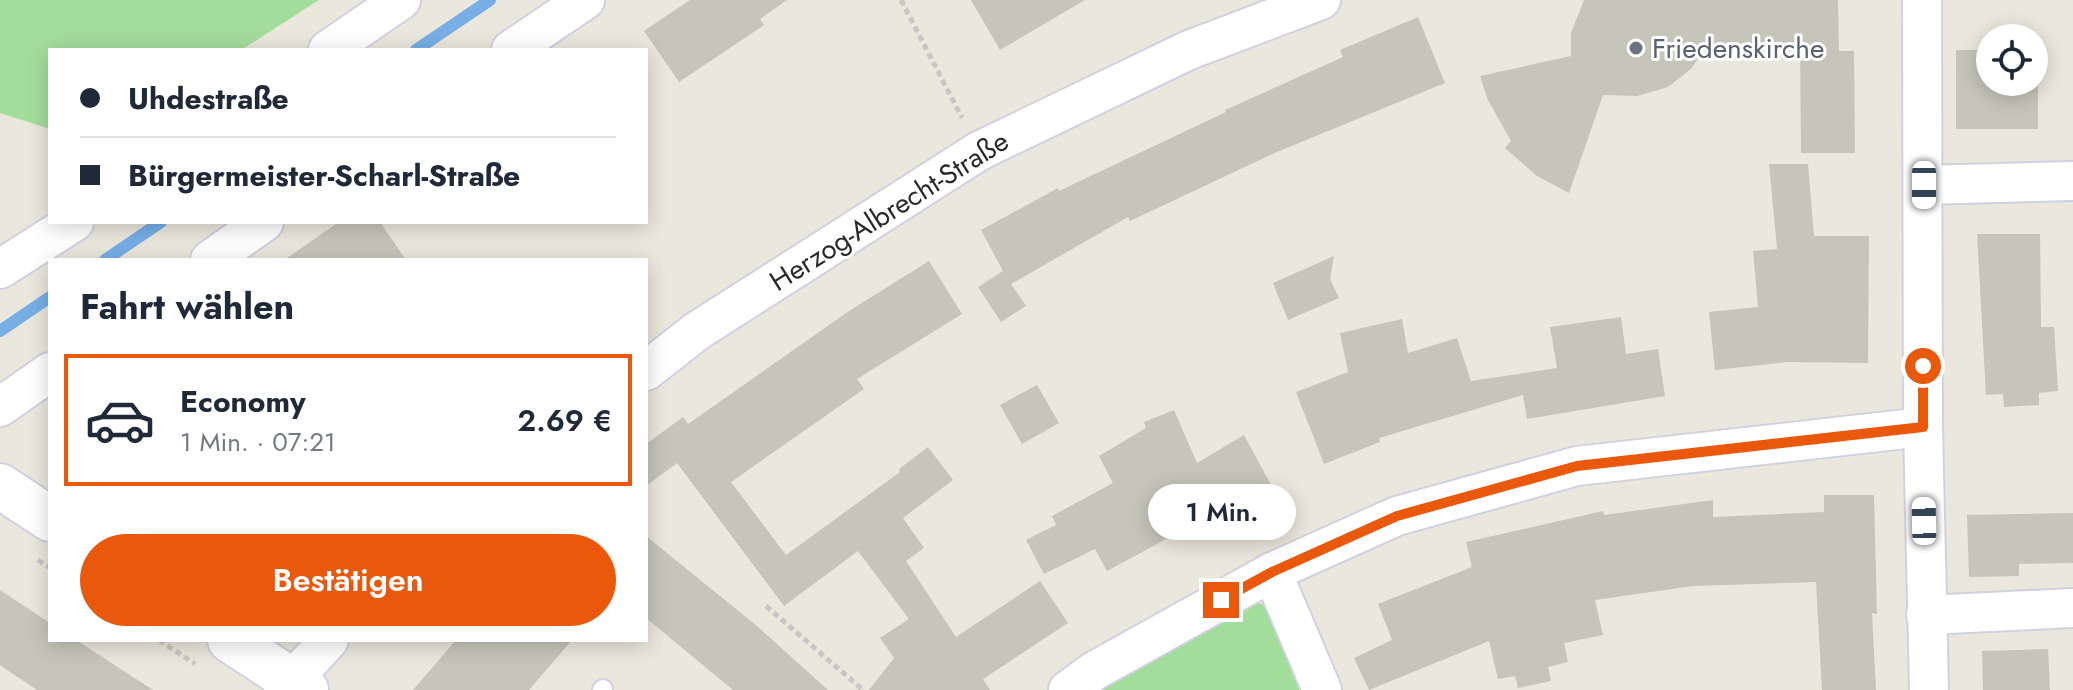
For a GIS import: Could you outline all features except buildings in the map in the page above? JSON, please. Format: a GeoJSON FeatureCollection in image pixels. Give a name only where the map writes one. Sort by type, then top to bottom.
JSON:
{"type":"FeatureCollection","features":[{"type":"Feature","properties":{"kind":"street"},"geometry":{"type":"LineString","coordinates":[[331,48],[401,0]]}},
{"type":"Feature","properties":{"kind":"street"},"geometry":{"type":"LineString","coordinates":[[514,48],[585,0]]}},
{"type":"Feature","properties":{"kind":"street","name":"Herzog-Albrecht-Straße"},"geometry":{"type":"LineString","coordinates":[[648,369],[697,331],[979,151],[1189,50],[1321,0]]}},
{"type":"Feature","properties":{"kind":"street"},"geometry":{"type":"LineString","coordinates":[[1922,0],[1923,427],[1929,690]]}},
{"type":"Feature","properties":{"kind":"street"},"geometry":{"type":"LineString","coordinates":[[1924,185],[2073,181]]}},
{"type":"Feature","properties":{"kind":"street"},"geometry":{"type":"LineString","coordinates":[[0,269],[71,224]]}},
{"type":"Feature","properties":{"kind":"street"},"geometry":{"type":"LineString","coordinates":[[213,258],[261,224]]}},
{"type":"Feature","properties":{"kind":"street"},"geometry":{"type":"LineString","coordinates":[[0,407],[48,373]]}},
{"type":"Feature","properties":{"kind":"street"},"geometry":{"type":"LineString","coordinates":[[1068,690],[1094,671],[1272,572],[1397,516],[1577,466],[1923,427]]}},
{"type":"Feature","properties":{"kind":"street"},"geometry":{"type":"LineString","coordinates":[[0,486],[48,518]]}},
{"type":"Feature","properties":{"kind":"street"},"geometry":{"type":"LineString","coordinates":[[1272,572],[1322,690]]}},
{"type":"Feature","properties":{"kind":"street"},"geometry":{"type":"LineString","coordinates":[[1926,615],[2073,608]]}},
{"type":"Feature","properties":{"kind":"street"},"geometry":{"type":"LineString","coordinates":[[233,642],[293,687],[327,642]]}},
{"type":"Feature","properties":{"kind":"path"},"geometry":{"type":"LineString","coordinates":[[901,0],[979,151]]}},
{"type":"Feature","properties":{"kind":"path"},"geometry":{"type":"LineString","coordinates":[[766,606],[863,690]]}},
{"type":"Feature","properties":{"kind":"green space"},"geometry":{"type":"Polygon","coordinates":[[[0,0],[319,0],[244,48],[48,48],[48,128],[0,113],[0,0]]]}},
{"type":"Feature","properties":{"kind":"green space"},"geometry":{"type":"Polygon","coordinates":[[[1250,600],[1272,608],[1303,690],[1100,690],[1250,600]]]}},
{"type":"Feature","properties":{"kind":"waterway"},"geometry":{"type":"LineString","coordinates":[[419,48],[490,0]]}},
{"type":"Feature","properties":{"kind":"waterway"},"geometry":{"type":"LineString","coordinates":[[108,258],[158,224]]}},
{"type":"Feature","properties":{"kind":"waterway"},"geometry":{"type":"LineString","coordinates":[[0,331],[48,298]]}},
{"type":"Feature","properties":{"kind":"place","name":"Friedenskirche"},"geometry":{"type":"Point","coordinates":[1636,48]}},
{"type":"Feature","properties":{"kind":"route"},"geometry":{"type":"LineString","coordinates":[[1221,600],[1272,572],[1397,516],[1577,466],[1923,427],[1923,366]]}}]}
